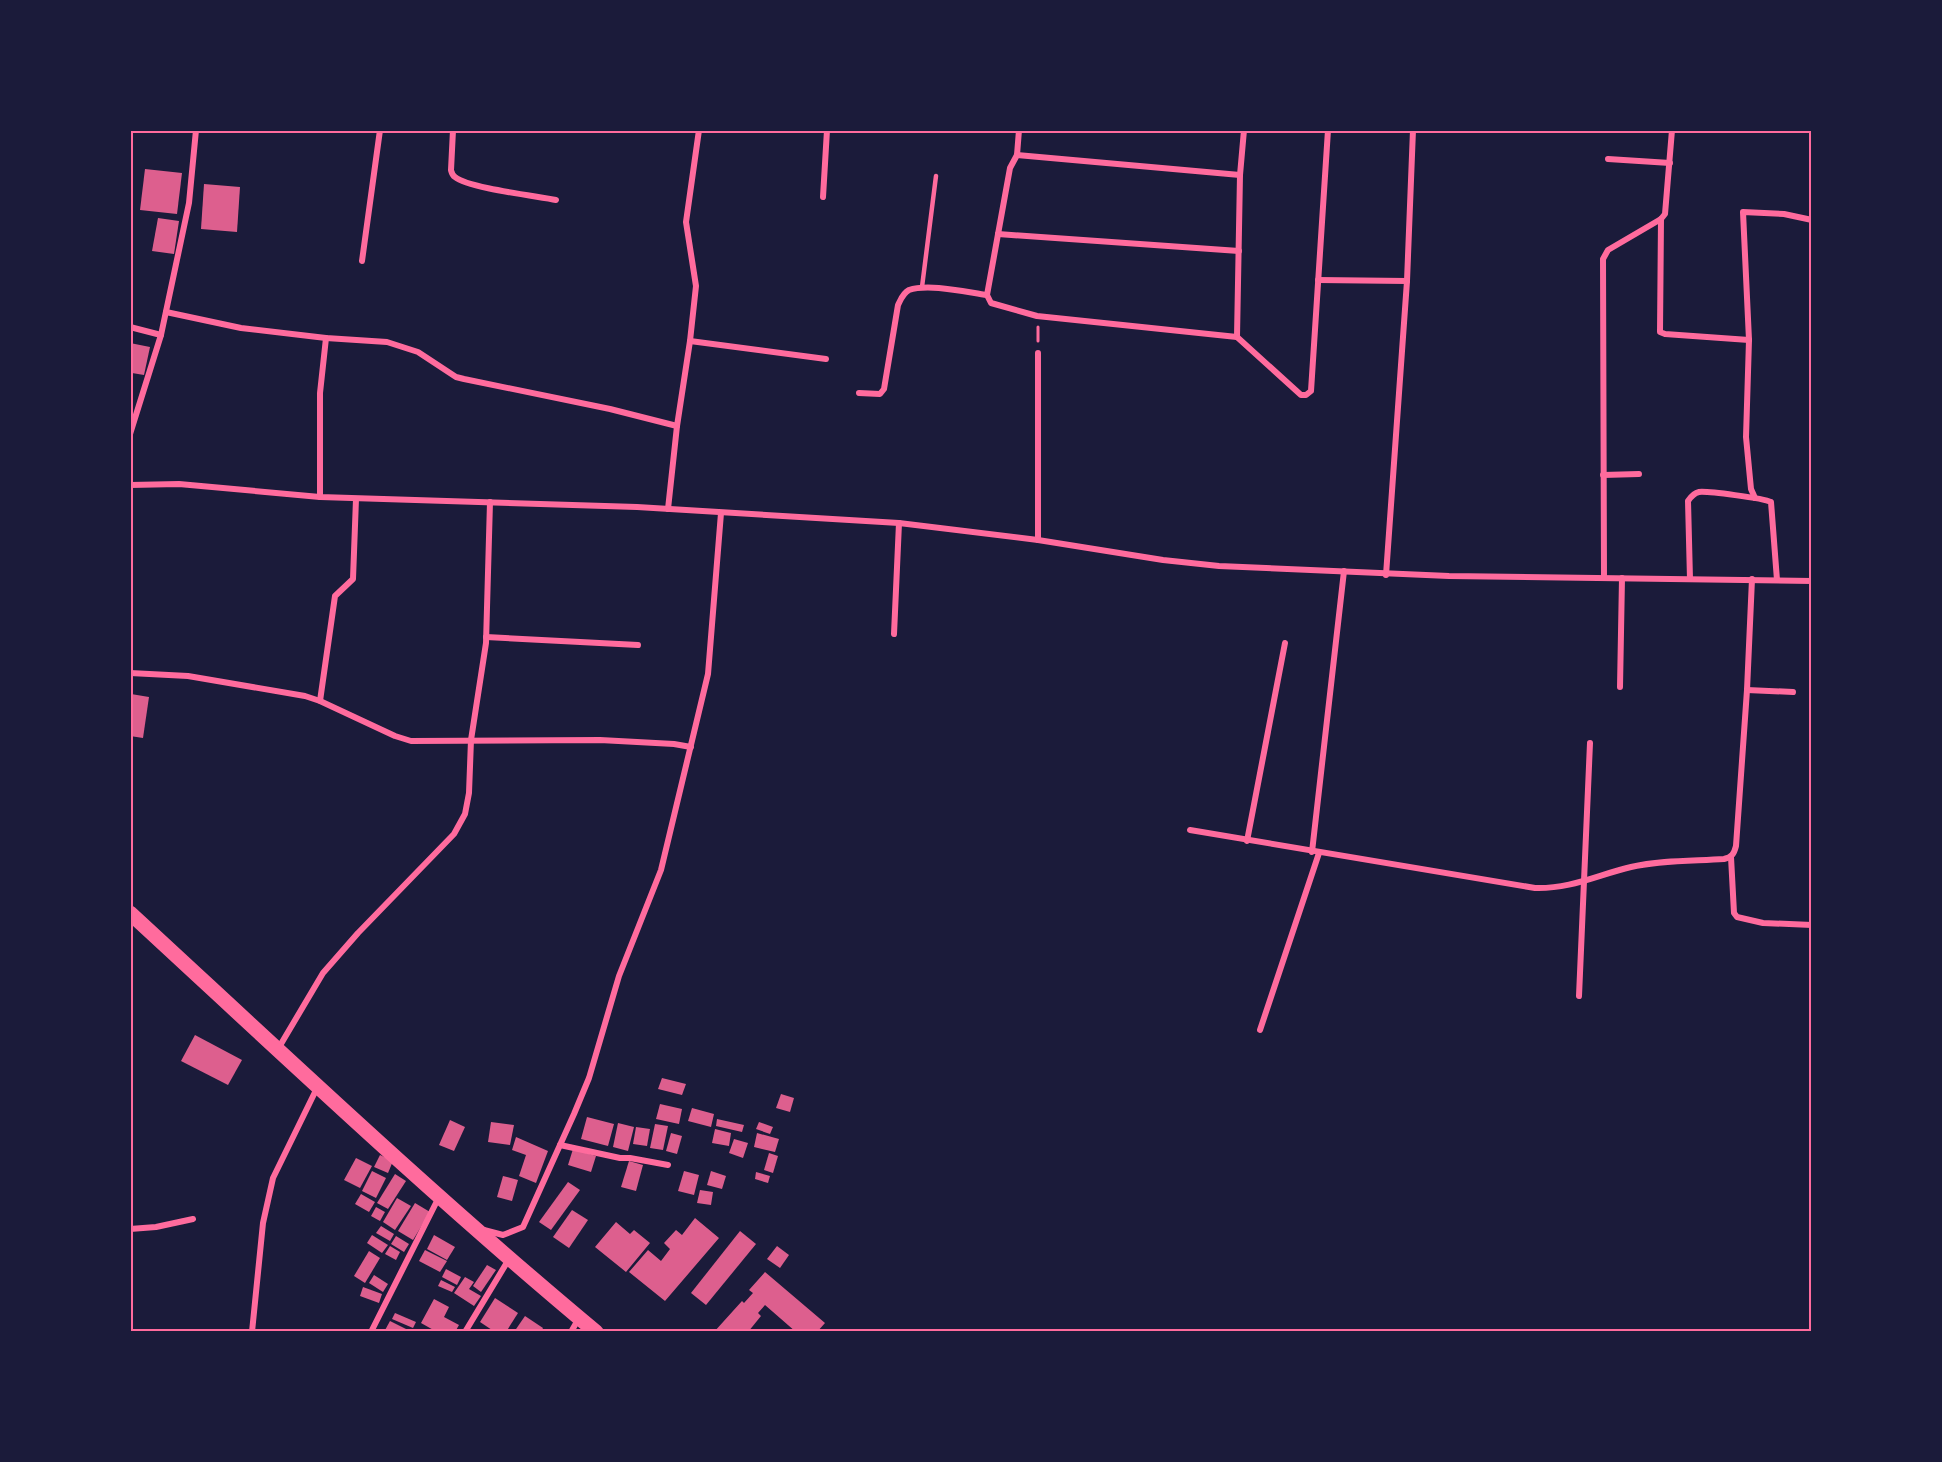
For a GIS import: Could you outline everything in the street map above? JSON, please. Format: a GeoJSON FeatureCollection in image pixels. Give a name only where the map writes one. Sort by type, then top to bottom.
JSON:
{"type":"FeatureCollection","features":[{"type":"Feature","properties":{"kind":"main road"},"geometry":{"type":"LineString","coordinates":[[130,913],[278,1048],[318,1088],[474,1228],[596,1332]]}},
{"type":"Feature","properties":{"kind":"street"},"geometry":{"type":"LineString","coordinates":[[130,434],[166,312],[189,203],[196,130]]}},
{"type":"Feature","properties":{"kind":"street"},"geometry":{"type":"LineString","coordinates":[[362,261],[380,130]]}},
{"type":"Feature","properties":{"kind":"street"},"geometry":{"type":"LineString","coordinates":[[453,130],[451,170],[456,178],[474,185],[556,200]]}},
{"type":"Feature","properties":{"kind":"street"},"geometry":{"type":"LineString","coordinates":[[668,509],[696,286],[686,222],[699,130]]}},
{"type":"Feature","properties":{"kind":"street"},"geometry":{"type":"LineString","coordinates":[[823,196],[827,130]]}},
{"type":"Feature","properties":{"kind":"street"},"geometry":{"type":"LineString","coordinates":[[1019,130],[1017,155],[1010,168],[987,295],[991,303],[1037,316],[1237,337],[1300,396],[1311,391],[1328,130]]}},
{"type":"Feature","properties":{"kind":"street"},"geometry":{"type":"LineString","coordinates":[[1237,337],[1240,175],[1244,130]]}},
{"type":"Feature","properties":{"kind":"street"},"geometry":{"type":"LineString","coordinates":[[1386,575],[1407,281],[1413,130]]}},
{"type":"Feature","properties":{"kind":"street"},"geometry":{"type":"LineString","coordinates":[[1604,578],[1603,258],[1608,250],[1665,214],[1672,130]]}},
{"type":"Feature","properties":{"kind":"street"},"geometry":{"type":"LineString","coordinates":[[1017,155],[1240,175]]}},
{"type":"Feature","properties":{"kind":"street"},"geometry":{"type":"LineString","coordinates":[[1608,159],[1670,163]]}},
{"type":"Feature","properties":{"kind":"street"},"geometry":{"type":"LineString","coordinates":[[1755,498],[1751,489],[1746,437],[1749,340],[1743,212],[1784,214],[1812,220]]}},
{"type":"Feature","properties":{"kind":"street"},"geometry":{"type":"LineString","coordinates":[[1660,219],[1660,332],[1749,340]]}},
{"type":"Feature","properties":{"kind":"street"},"geometry":{"type":"LineString","coordinates":[[998,234],[1239,251]]}},
{"type":"Feature","properties":{"kind":"street"},"geometry":{"type":"LineString","coordinates":[[1318,280],[1407,281]]}},
{"type":"Feature","properties":{"kind":"street"},"geometry":{"type":"LineString","coordinates":[[859,393],[880,394],[882,392],[898,305],[903,294],[922,287],[987,295]]}},
{"type":"Feature","properties":{"kind":"street"},"geometry":{"type":"LineString","coordinates":[[166,312],[241,328],[326,338],[387,342],[418,352],[456,377],[610,409],[677,426]]}},
{"type":"Feature","properties":{"kind":"street"},"geometry":{"type":"LineString","coordinates":[[130,327],[161,335]]}},
{"type":"Feature","properties":{"kind":"street"},"geometry":{"type":"LineString","coordinates":[[320,497],[320,393],[326,338]]}},
{"type":"Feature","properties":{"kind":"street"},"geometry":{"type":"LineString","coordinates":[[690,341],[826,359]]}},
{"type":"Feature","properties":{"kind":"street"},"geometry":{"type":"LineString","coordinates":[[1038,353],[1038,540]]}},
{"type":"Feature","properties":{"kind":"street"},"geometry":{"type":"LineString","coordinates":[[1603,475],[1639,474]]}},
{"type":"Feature","properties":{"kind":"street"},"geometry":{"type":"LineString","coordinates":[[130,485],[179,484],[356,499],[668,509],[899,523],[1038,540],[1208,565],[1386,575],[1812,581]]}},
{"type":"Feature","properties":{"kind":"street"},"geometry":{"type":"LineString","coordinates":[[1690,579],[1689,498],[1699,492],[1771,502],[1777,580]]}},
{"type":"Feature","properties":{"kind":"street"},"geometry":{"type":"LineString","coordinates":[[320,701],[336,596],[350,582],[353,575],[356,499]]}},
{"type":"Feature","properties":{"kind":"street"},"geometry":{"type":"LineString","coordinates":[[278,1048],[323,974],[358,933],[454,834],[465,814],[469,793],[471,740],[486,637],[490,502]]}},
{"type":"Feature","properties":{"kind":"street"},"geometry":{"type":"LineString","coordinates":[[474,1228],[503,1235],[523,1227],[561,1145],[588,1078],[619,976],[661,870],[708,674],[721,513]]}},
{"type":"Feature","properties":{"kind":"street"},"geometry":{"type":"LineString","coordinates":[[894,634],[899,523]]}},
{"type":"Feature","properties":{"kind":"street"},"geometry":{"type":"LineString","coordinates":[[1260,1030],[1316,852],[1344,571]]}},
{"type":"Feature","properties":{"kind":"street"},"geometry":{"type":"LineString","coordinates":[[1620,687],[1622,578]]}},
{"type":"Feature","properties":{"kind":"street"},"geometry":{"type":"LineString","coordinates":[[1752,579],[1736,846],[1731,857],[1734,913],[1737,917],[1763,923],[1812,925]]}},
{"type":"Feature","properties":{"kind":"street"},"geometry":{"type":"LineString","coordinates":[[486,637],[638,645]]}},
{"type":"Feature","properties":{"kind":"street"},"geometry":{"type":"LineString","coordinates":[[1247,841],[1285,643]]}},
{"type":"Feature","properties":{"kind":"street"},"geometry":{"type":"LineString","coordinates":[[130,673],[188,676],[305,696],[404,739],[600,740],[691,747]]}},
{"type":"Feature","properties":{"kind":"street"},"geometry":{"type":"LineString","coordinates":[[1747,690],[1793,692]]}},
{"type":"Feature","properties":{"kind":"street"},"geometry":{"type":"LineString","coordinates":[[1579,996],[1590,743]]}},
{"type":"Feature","properties":{"kind":"street"},"geometry":{"type":"LineString","coordinates":[[1190,830],[1535,888],[1583,883],[1630,867],[1731,857]]}},
{"type":"Feature","properties":{"kind":"street"},"geometry":{"type":"LineString","coordinates":[[252,1332],[263,1223],[273,1178],[318,1088]]}},
{"type":"Feature","properties":{"kind":"street"},"geometry":{"type":"LineString","coordinates":[[561,1145],[620,1158],[668,1165]]}},
{"type":"Feature","properties":{"kind":"street"},"geometry":{"type":"LineString","coordinates":[[371,1332],[439,1196]]}},
{"type":"Feature","properties":{"kind":"street"},"geometry":{"type":"LineString","coordinates":[[130,1229],[156,1227],[193,1219]]}},
{"type":"Feature","properties":{"kind":"street"},"geometry":{"type":"LineString","coordinates":[[465,1332],[509,1258]]}},
{"type":"Feature","properties":{"kind":"street"},"geometry":{"type":"LineString","coordinates":[[571,1332],[579,1318]]}},
{"type":"Feature","properties":{"kind":"lane"},"geometry":{"type":"LineString","coordinates":[[922,287],[936,176]]}},
{"type":"Feature","properties":{"kind":"path"},"geometry":{"type":"LineString","coordinates":[[1037,316],[1038,353]]}},
{"type":"Feature","properties":{"kind":"building"},"geometry":{"type":"Polygon","coordinates":[[[145,169],[182,173],[177,214],[140,210],[145,169]]]}},
{"type":"Feature","properties":{"kind":"building"},"geometry":{"type":"Polygon","coordinates":[[[204,184],[240,187],[237,232],[201,229],[204,184]]]}},
{"type":"Feature","properties":{"kind":"building"},"geometry":{"type":"Polygon","coordinates":[[[158,218],[179,221],[174,254],[152,251],[158,218]]]}},
{"type":"Feature","properties":{"kind":"building"},"geometry":{"type":"Polygon","coordinates":[[[130,343],[150,347],[144,375],[132,373],[130,343]]]}},
{"type":"Feature","properties":{"kind":"building"},"geometry":{"type":"Polygon","coordinates":[[[131,694],[149,697],[143,738],[130,736],[131,694]]]}},
{"type":"Feature","properties":{"kind":"building"},"geometry":{"type":"Polygon","coordinates":[[[195,1035],[242,1060],[228,1085],[181,1061],[195,1035]]]}},
{"type":"Feature","properties":{"kind":"building"},"geometry":{"type":"Polygon","coordinates":[[[662,1078],[686,1084],[682,1095],[658,1089],[662,1078]]]}},
{"type":"Feature","properties":{"kind":"building"},"geometry":{"type":"Polygon","coordinates":[[[781,1094],[794,1098],[790,1112],[776,1108],[781,1094]]]}},
{"type":"Feature","properties":{"kind":"building"},"geometry":{"type":"Polygon","coordinates":[[[660,1104],[682,1109],[679,1124],[656,1119],[660,1104]]]}},
{"type":"Feature","properties":{"kind":"building"},"geometry":{"type":"Polygon","coordinates":[[[692,1108],[714,1114],[711,1127],[688,1121],[692,1108]]]}},
{"type":"Feature","properties":{"kind":"building"},"geometry":{"type":"Polygon","coordinates":[[[587,1117],[614,1124],[608,1146],[581,1139],[587,1117]]]}},
{"type":"Feature","properties":{"kind":"building"},"geometry":{"type":"Polygon","coordinates":[[[717,1119],[744,1125],[742,1132],[716,1126],[717,1119]]]}},
{"type":"Feature","properties":{"kind":"building"},"geometry":{"type":"Polygon","coordinates":[[[450,1120],[465,1127],[454,1151],[439,1145],[450,1120]]]}},
{"type":"Feature","properties":{"kind":"building"},"geometry":{"type":"Polygon","coordinates":[[[491,1122],[514,1125],[510,1145],[488,1142],[491,1122]]]}},
{"type":"Feature","properties":{"kind":"building"},"geometry":{"type":"Polygon","coordinates":[[[759,1122],[773,1127],[770,1134],[756,1129],[759,1122]]]}},
{"type":"Feature","properties":{"kind":"building"},"geometry":{"type":"Polygon","coordinates":[[[618,1123],[634,1127],[628,1151],[613,1147],[618,1123]]]}},
{"type":"Feature","properties":{"kind":"building"},"geometry":{"type":"Polygon","coordinates":[[[655,1124],[668,1126],[663,1150],[650,1148],[655,1124]]]}},
{"type":"Feature","properties":{"kind":"building"},"geometry":{"type":"Polygon","coordinates":[[[636,1127],[650,1129],[647,1146],[633,1144],[636,1127]]]}},
{"type":"Feature","properties":{"kind":"building"},"geometry":{"type":"Polygon","coordinates":[[[715,1129],[731,1133],[729,1146],[712,1143],[715,1129]]]}},
{"type":"Feature","properties":{"kind":"building"},"geometry":{"type":"Polygon","coordinates":[[[671,1133],[682,1136],[677,1154],[666,1151],[671,1133]]]}},
{"type":"Feature","properties":{"kind":"building"},"geometry":{"type":"Polygon","coordinates":[[[757,1133],[779,1139],[775,1152],[754,1147],[757,1133]]]}},
{"type":"Feature","properties":{"kind":"building"},"geometry":{"type":"Polygon","coordinates":[[[516,1137],[548,1151],[536,1183],[519,1176],[526,1155],[512,1150],[516,1137]]]}},
{"type":"Feature","properties":{"kind":"building"},"geometry":{"type":"Polygon","coordinates":[[[734,1139],[748,1143],[743,1158],[729,1153],[734,1139]]]}},
{"type":"Feature","properties":{"kind":"building"},"geometry":{"type":"Polygon","coordinates":[[[573,1149],[596,1156],[591,1172],[568,1165],[573,1149]]]}},
{"type":"Feature","properties":{"kind":"building"},"geometry":{"type":"Polygon","coordinates":[[[769,1153],[778,1156],[773,1173],[764,1170],[769,1153]]]}},
{"type":"Feature","properties":{"kind":"building"},"geometry":{"type":"Polygon","coordinates":[[[380,1155],[393,1161],[388,1173],[374,1167],[380,1155]]]}},
{"type":"Feature","properties":{"kind":"building"},"geometry":{"type":"Polygon","coordinates":[[[356,1158],[372,1166],[360,1188],[344,1180],[356,1158]]]}},
{"type":"Feature","properties":{"kind":"building"},"geometry":{"type":"Polygon","coordinates":[[[629,1161],[643,1165],[636,1191],[621,1187],[629,1161]]]}},
{"type":"Feature","properties":{"kind":"building"},"geometry":{"type":"Polygon","coordinates":[[[372,1171],[386,1178],[376,1198],[362,1191],[372,1171]]]}},
{"type":"Feature","properties":{"kind":"building"},"geometry":{"type":"Polygon","coordinates":[[[684,1171],[699,1175],[694,1195],[678,1191],[684,1171]]]}},
{"type":"Feature","properties":{"kind":"building"},"geometry":{"type":"Polygon","coordinates":[[[711,1171],[726,1176],[722,1189],[707,1185],[711,1171]]]}},
{"type":"Feature","properties":{"kind":"building"},"geometry":{"type":"Polygon","coordinates":[[[756,1172],[770,1176],[768,1183],[755,1179],[756,1172]]]}},
{"type":"Feature","properties":{"kind":"building"},"geometry":{"type":"Polygon","coordinates":[[[395,1174],[406,1181],[388,1209],[377,1203],[395,1174]]]}},
{"type":"Feature","properties":{"kind":"building"},"geometry":{"type":"Polygon","coordinates":[[[503,1176],[518,1180],[512,1201],[497,1197],[503,1176]]]}},
{"type":"Feature","properties":{"kind":"building"},"geometry":{"type":"Polygon","coordinates":[[[568,1182],[580,1190],[551,1230],[539,1222],[568,1182]]]}},
{"type":"Feature","properties":{"kind":"building"},"geometry":{"type":"Polygon","coordinates":[[[700,1190],[713,1192],[711,1205],[697,1203],[700,1190]]]}},
{"type":"Feature","properties":{"kind":"building"},"geometry":{"type":"Polygon","coordinates":[[[361,1194],[375,1202],[369,1212],[355,1204],[361,1194]]]}},
{"type":"Feature","properties":{"kind":"building"},"geometry":{"type":"Polygon","coordinates":[[[397,1198],[411,1206],[395,1230],[383,1222],[397,1198]]]}},
{"type":"Feature","properties":{"kind":"building"},"geometry":{"type":"Polygon","coordinates":[[[415,1203],[430,1212],[413,1240],[398,1231],[415,1203]]]}},
{"type":"Feature","properties":{"kind":"building"},"geometry":{"type":"Polygon","coordinates":[[[376,1207],[385,1212],[380,1221],[371,1216],[376,1207]]]}},
{"type":"Feature","properties":{"kind":"building"},"geometry":{"type":"Polygon","coordinates":[[[572,1210],[588,1220],[569,1248],[553,1237],[572,1210]]]}},
{"type":"Feature","properties":{"kind":"building"},"geometry":{"type":"Polygon","coordinates":[[[695,1218],[719,1238],[665,1301],[629,1272],[648,1250],[661,1261],[670,1249],[664,1243],[676,1230],[682,1235],[695,1218]]]}},
{"type":"Feature","properties":{"kind":"building"},"geometry":{"type":"Polygon","coordinates":[[[616,1222],[630,1234],[634,1230],[650,1243],[626,1272],[595,1247],[616,1222]]]}},
{"type":"Feature","properties":{"kind":"building"},"geometry":{"type":"Polygon","coordinates":[[[381,1226],[394,1234],[390,1241],[376,1233],[381,1226]]]}},
{"type":"Feature","properties":{"kind":"building"},"geometry":{"type":"Polygon","coordinates":[[[740,1231],[756,1244],[706,1305],[691,1293],[740,1231]]]}},
{"type":"Feature","properties":{"kind":"building"},"geometry":{"type":"Polygon","coordinates":[[[372,1235],[388,1245],[382,1253],[367,1243],[372,1235]]]}},
{"type":"Feature","properties":{"kind":"building"},"geometry":{"type":"Polygon","coordinates":[[[434,1235],[455,1247],[447,1260],[427,1249],[434,1235]]]}},
{"type":"Feature","properties":{"kind":"building"},"geometry":{"type":"Polygon","coordinates":[[[396,1236],[409,1244],[404,1252],[391,1244],[396,1236]]]}},
{"type":"Feature","properties":{"kind":"building"},"geometry":{"type":"Polygon","coordinates":[[[390,1246],[400,1252],[396,1260],[385,1254],[390,1246]]]}},
{"type":"Feature","properties":{"kind":"building"},"geometry":{"type":"Polygon","coordinates":[[[777,1246],[789,1255],[780,1268],[767,1259],[777,1246]]]}},
{"type":"Feature","properties":{"kind":"building"},"geometry":{"type":"Polygon","coordinates":[[[425,1250],[447,1261],[440,1272],[419,1261],[425,1250]]]}},
{"type":"Feature","properties":{"kind":"building"},"geometry":{"type":"Polygon","coordinates":[[[369,1251],[380,1258],[365,1283],[354,1276],[369,1251]]]}},
{"type":"Feature","properties":{"kind":"building"},"geometry":{"type":"Polygon","coordinates":[[[487,1265],[496,1270],[481,1292],[473,1286],[487,1265]]]}},
{"type":"Feature","properties":{"kind":"building"},"geometry":{"type":"Polygon","coordinates":[[[446,1269],[461,1277],[457,1285],[442,1277],[446,1269]]]}},
{"type":"Feature","properties":{"kind":"building"},"geometry":{"type":"Polygon","coordinates":[[[765,1272],[825,1323],[817,1332],[796,1332],[765,1305],[758,1313],[761,1316],[748,1332],[714,1332],[742,1301],[744,1303],[753,1293],[749,1290],[765,1272]]]}},
{"type":"Feature","properties":{"kind":"building"},"geometry":{"type":"Polygon","coordinates":[[[374,1275],[388,1284],[383,1292],[369,1283],[374,1275]]]}},
{"type":"Feature","properties":{"kind":"building"},"geometry":{"type":"Polygon","coordinates":[[[465,1277],[474,1282],[469,1289],[481,1296],[474,1306],[454,1293],[465,1277]]]}},
{"type":"Feature","properties":{"kind":"building"},"geometry":{"type":"Polygon","coordinates":[[[441,1280],[455,1287],[452,1292],[438,1286],[441,1280]]]}},
{"type":"Feature","properties":{"kind":"building"},"geometry":{"type":"Polygon","coordinates":[[[363,1287],[382,1294],[379,1303],[360,1296],[363,1287]]]}},
{"type":"Feature","properties":{"kind":"building"},"geometry":{"type":"Polygon","coordinates":[[[495,1298],[518,1313],[506,1332],[495,1332],[480,1322],[495,1298]]]}},
{"type":"Feature","properties":{"kind":"building"},"geometry":{"type":"Polygon","coordinates":[[[434,1299],[449,1307],[444,1317],[459,1325],[455,1332],[437,1332],[421,1323],[434,1299]]]}},
{"type":"Feature","properties":{"kind":"building"},"geometry":{"type":"Polygon","coordinates":[[[395,1313],[416,1322],[413,1328],[392,1319],[395,1313]]]}},
{"type":"Feature","properties":{"kind":"building"},"geometry":{"type":"Polygon","coordinates":[[[525,1316],[543,1328],[541,1332],[514,1332],[525,1316]]]}},
{"type":"Feature","properties":{"kind":"building"},"geometry":{"type":"Polygon","coordinates":[[[390,1321],[412,1332],[384,1332],[390,1321]]]}}]}
